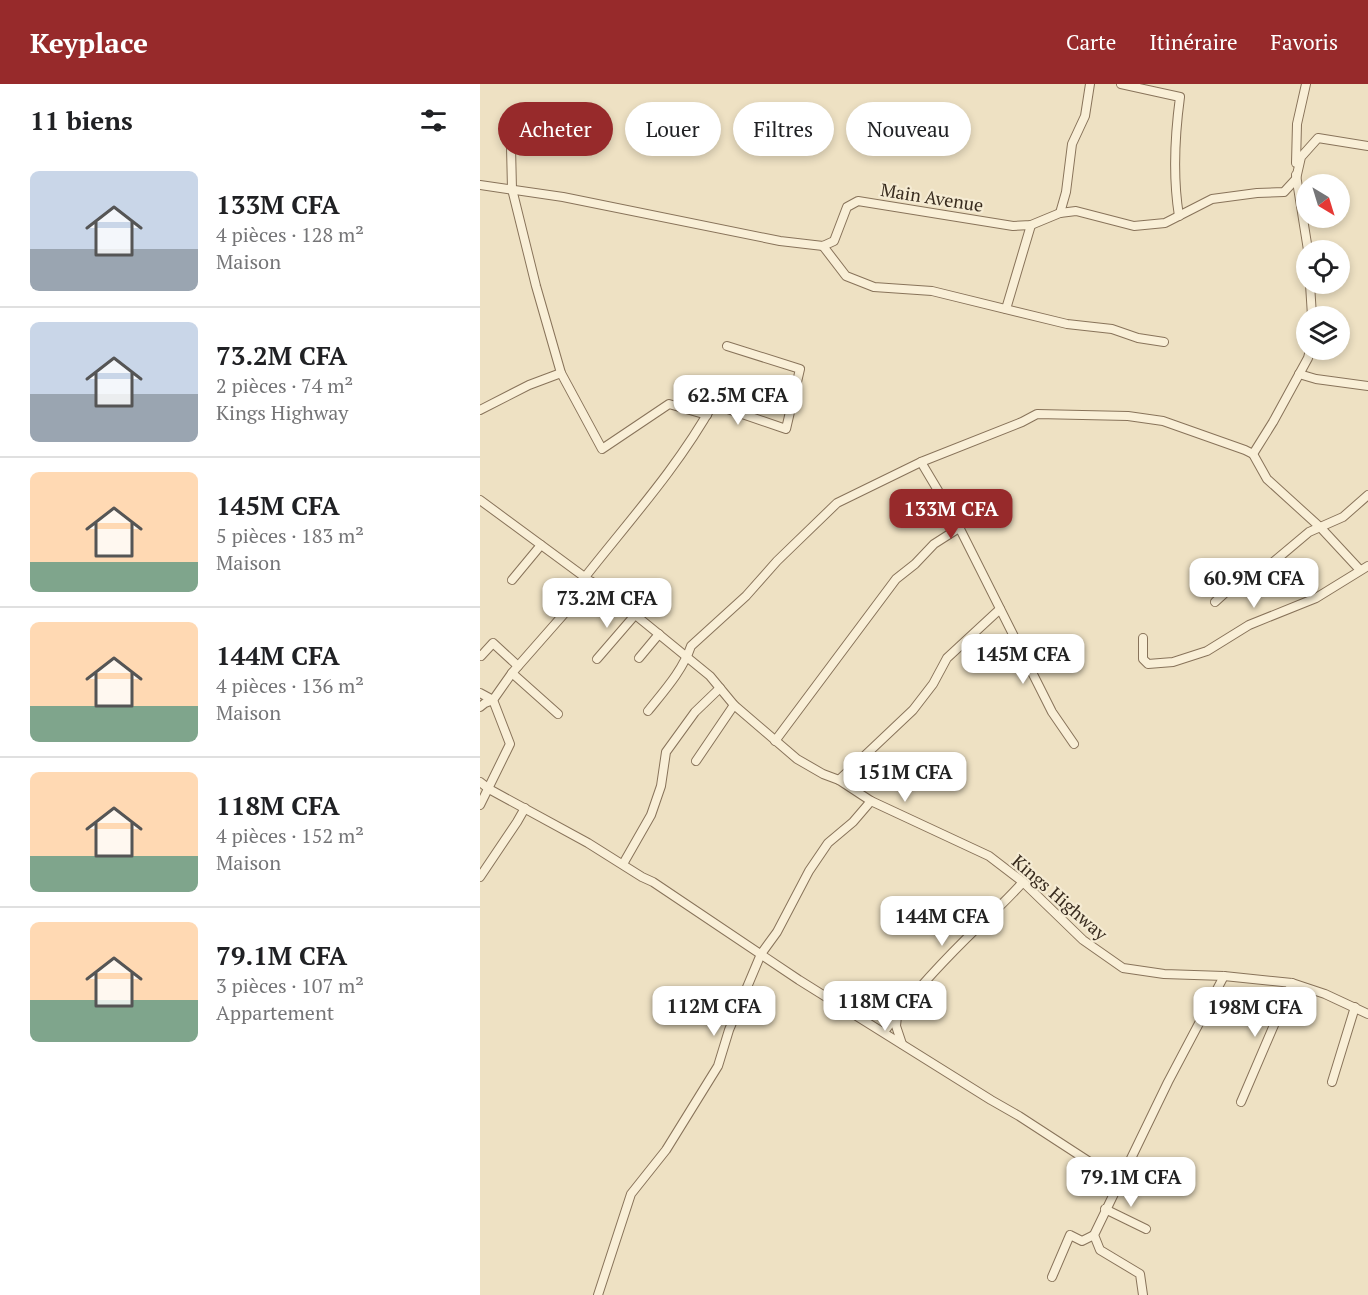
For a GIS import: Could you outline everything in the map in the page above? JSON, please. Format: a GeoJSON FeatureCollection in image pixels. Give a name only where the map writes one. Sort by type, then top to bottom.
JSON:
{"type":"FeatureCollection","features":[{"type":"Feature","properties":{"kind":"street"},"geometry":{"type":"LineString","coordinates":[[1060,213],[1066,192],[1072,144],[1085,116],[1090,84]]}},
{"type":"Feature","properties":{"kind":"street"},"geometry":{"type":"LineString","coordinates":[[1121,84],[1180,98],[1176,131],[1176,197],[1179,216]]}},
{"type":"Feature","properties":{"kind":"street"},"geometry":{"type":"LineString","coordinates":[[1296,174],[1297,124],[1306,84]]}},
{"type":"Feature","properties":{"kind":"street"},"geometry":{"type":"LineString","coordinates":[[1297,174],[1301,158],[1318,138],[1368,146]]}},
{"type":"Feature","properties":{"kind":"street"},"geometry":{"type":"LineString","coordinates":[[511,156],[512,189],[561,373],[602,448],[669,404],[707,415]]}},
{"type":"Feature","properties":{"kind":"street","name":"Main Avenue"},"geometry":{"type":"LineString","coordinates":[[823,246],[834,241],[847,207],[858,201],[1013,226],[1031,225],[1060,213],[1076,211],[1134,226],[1165,223],[1212,199],[1284,192],[1296,179]]}},
{"type":"Feature","properties":{"kind":"street"},"geometry":{"type":"LineString","coordinates":[[480,185],[563,197],[780,241],[823,246],[846,276],[874,288],[932,291],[1067,324],[1112,329],[1138,338],[1164,342]]}},
{"type":"Feature","properties":{"kind":"street"},"geometry":{"type":"LineString","coordinates":[[1006,309],[1031,225]]}},
{"type":"Feature","properties":{"kind":"street"},"geometry":{"type":"LineString","coordinates":[[480,707],[493,700],[588,580],[674,465],[713,404],[786,429],[800,369],[727,346]]}},
{"type":"Feature","properties":{"kind":"street"},"geometry":{"type":"LineString","coordinates":[[1253,454],[1307,360]]}},
{"type":"Feature","properties":{"kind":"street"},"geometry":{"type":"LineString","coordinates":[[480,410],[530,385],[561,373]]}},
{"type":"Feature","properties":{"kind":"street"},"geometry":{"type":"LineString","coordinates":[[1299,374],[1316,379],[1368,386]]}},
{"type":"Feature","properties":{"kind":"street"},"geometry":{"type":"LineString","coordinates":[[648,711],[664,692],[687,657],[691,645],[746,596],[777,561],[837,503],[921,462],[1037,414],[1128,416],[1162,422],[1245,450],[1253,454],[1267,479],[1321,528],[1360,570]]}},
{"type":"Feature","properties":{"kind":"street"},"geometry":{"type":"LineString","coordinates":[[921,462],[959,528],[1052,712],[1074,744]]}},
{"type":"Feature","properties":{"kind":"street"},"geometry":{"type":"LineString","coordinates":[[1215,602],[1238,582],[1252,580],[1309,532],[1343,517],[1368,495]]}},
{"type":"Feature","properties":{"kind":"street","name":"Kings Highway"},"geometry":{"type":"LineString","coordinates":[[480,500],[659,634],[710,676],[734,705],[797,759],[839,780],[871,801],[989,855],[1023,882],[1083,940],[1123,968],[1164,974],[1224,976],[1292,984],[1325,994],[1368,1014]]}},
{"type":"Feature","properties":{"kind":"street"},"geometry":{"type":"LineString","coordinates":[[775,741],[896,579],[915,564],[934,544],[959,528]]}},
{"type":"Feature","properties":{"kind":"street"},"geometry":{"type":"LineString","coordinates":[[512,580],[541,545]]}},
{"type":"Feature","properties":{"kind":"street"},"geometry":{"type":"LineString","coordinates":[[1143,638],[1143,658],[1148,664],[1173,662],[1207,651],[1249,625],[1316,598],[1368,566]]}},
{"type":"Feature","properties":{"kind":"street"},"geometry":{"type":"LineString","coordinates":[[839,780],[913,710],[933,684],[947,658],[1000,609]]}},
{"type":"Feature","properties":{"kind":"street"},"geometry":{"type":"LineString","coordinates":[[597,658],[635,615]]}},
{"type":"Feature","properties":{"kind":"street"},"geometry":{"type":"LineString","coordinates":[[639,658],[659,634]]}},
{"type":"Feature","properties":{"kind":"street"},"geometry":{"type":"LineString","coordinates":[[481,656],[493,643],[515,670],[558,714]]}},
{"type":"Feature","properties":{"kind":"street"},"geometry":{"type":"LineString","coordinates":[[623,864],[651,815],[661,786],[666,752],[695,712],[720,688]]}},
{"type":"Feature","properties":{"kind":"street"},"geometry":{"type":"LineString","coordinates":[[480,693],[493,700],[510,744],[480,805]]}},
{"type":"Feature","properties":{"kind":"street"},"geometry":{"type":"LineString","coordinates":[[696,761],[734,705]]}},
{"type":"Feature","properties":{"kind":"street"},"geometry":{"type":"LineString","coordinates":[[480,782],[623,864],[1119,1182]]}},
{"type":"Feature","properties":{"kind":"street"},"geometry":{"type":"LineString","coordinates":[[598,1295],[631,1194],[666,1150],[718,1066],[729,1030],[761,954],[777,933],[809,871],[828,843],[853,822],[871,801]]}},
{"type":"Feature","properties":{"kind":"street"},"geometry":{"type":"LineString","coordinates":[[480,877],[525,808]]}},
{"type":"Feature","properties":{"kind":"street"},"geometry":{"type":"LineString","coordinates":[[884,1032],[933,974],[976,929],[1004,904],[1023,882]]}},
{"type":"Feature","properties":{"kind":"street"},"geometry":{"type":"LineString","coordinates":[[1052,1277],[1070,1235],[1082,1240],[1094,1235],[1168,1082],[1224,976]]}},
{"type":"Feature","properties":{"kind":"street"},"geometry":{"type":"LineString","coordinates":[[1241,1102],[1292,984]]}},
{"type":"Feature","properties":{"kind":"street"},"geometry":{"type":"LineString","coordinates":[[1332,1082],[1355,1007]]}},
{"type":"Feature","properties":{"kind":"street"},"geometry":{"type":"LineString","coordinates":[[897,1014],[896,1026],[902,1044]]}},
{"type":"Feature","properties":{"kind":"street"},"geometry":{"type":"LineString","coordinates":[[1105,1209],[1146,1229]]}},
{"type":"Feature","properties":{"kind":"street"},"geometry":{"type":"LineString","coordinates":[[1094,1235],[1100,1250],[1140,1274],[1143,1295]]}}]}
